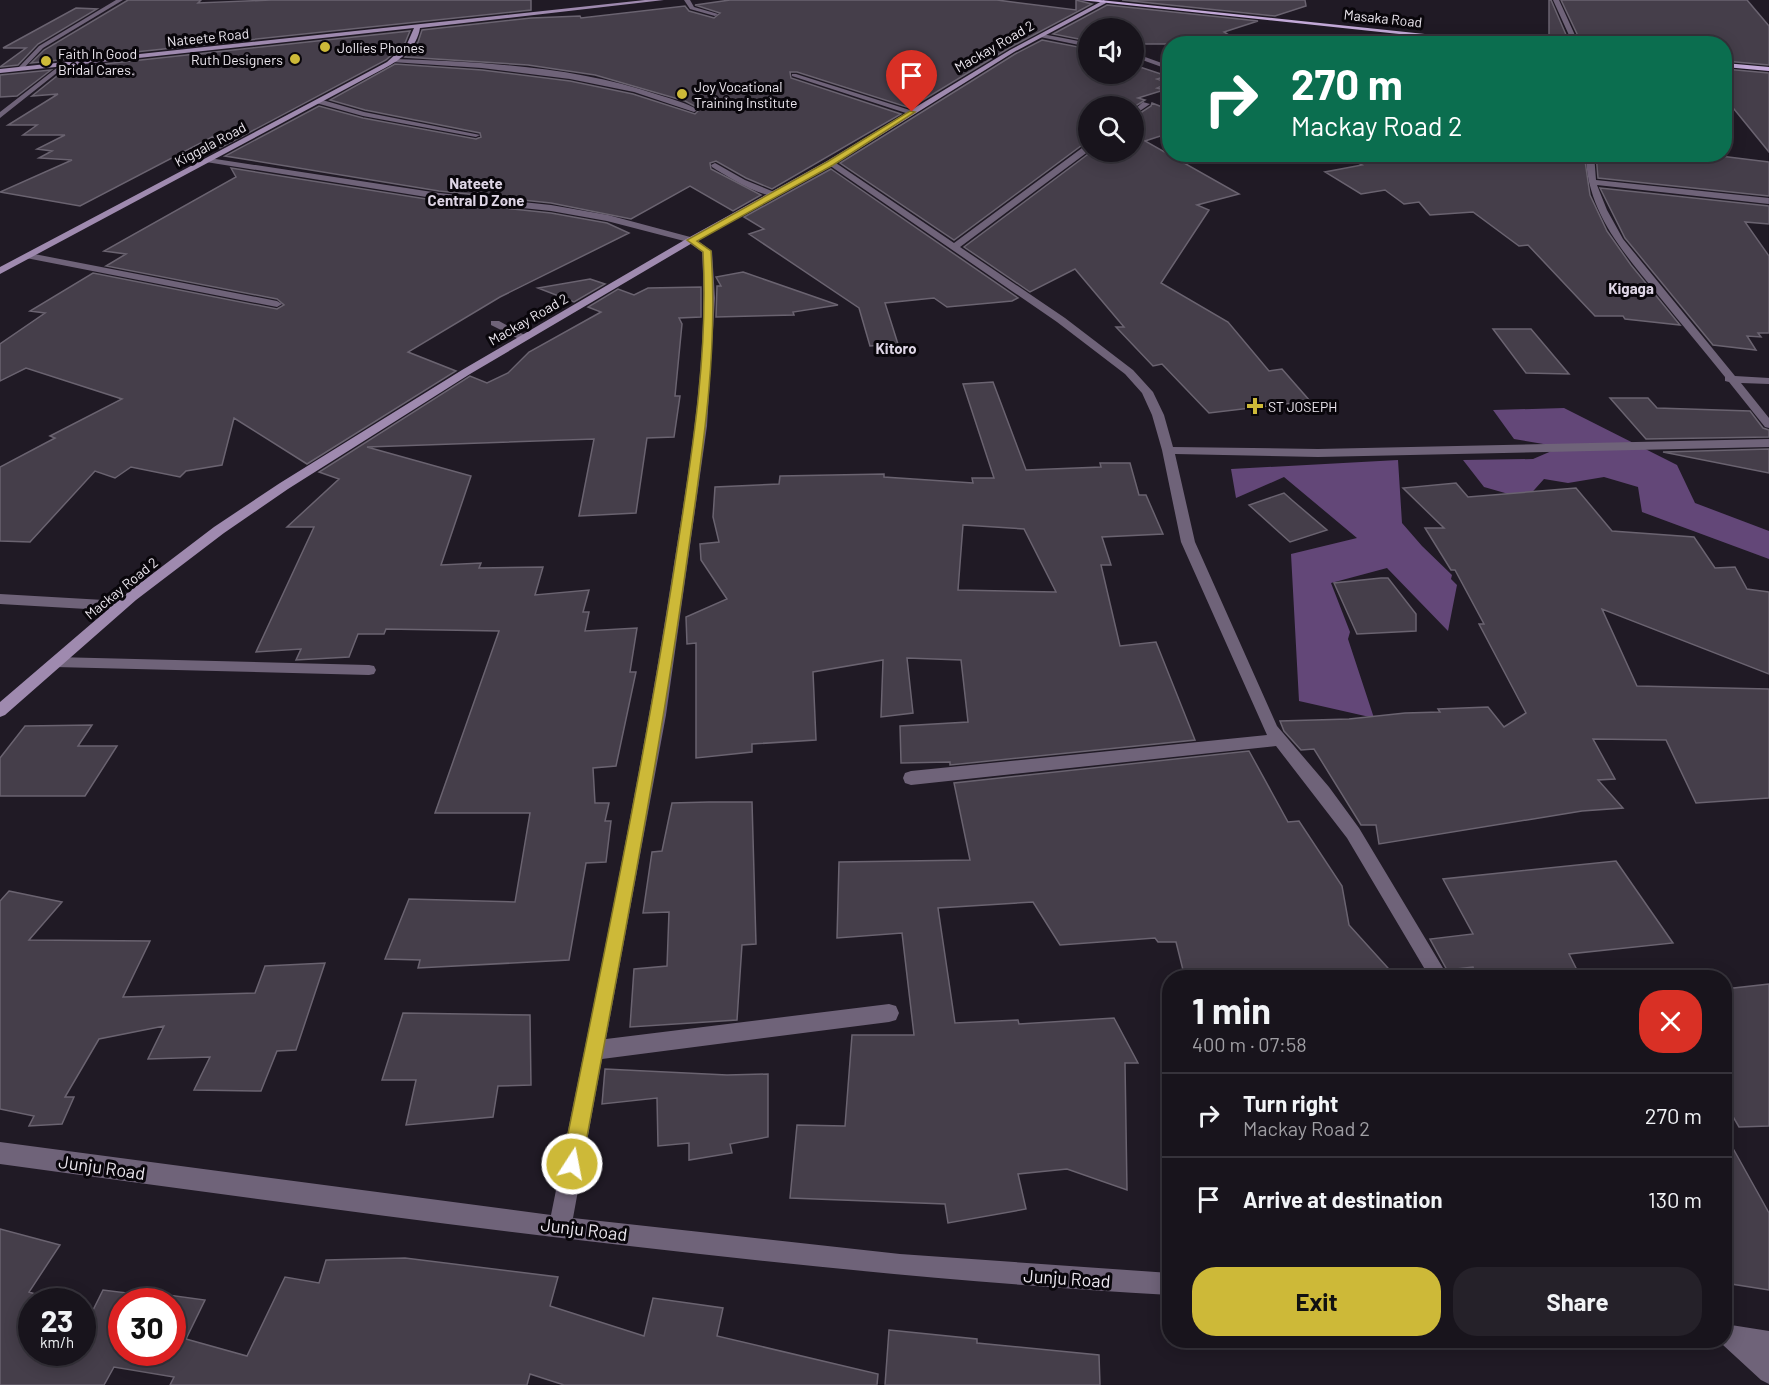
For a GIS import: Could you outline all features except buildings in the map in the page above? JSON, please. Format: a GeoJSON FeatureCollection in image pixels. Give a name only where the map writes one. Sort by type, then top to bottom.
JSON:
{"type":"FeatureCollection","features":[{"type":"Feature","properties":{"kind":"main road","name":"Masaka Road"},"geometry":{"type":"LineString","coordinates":[[1083,0],[1438,36]]}},
{"type":"Feature","properties":{"kind":"main road"},"geometry":{"type":"LineString","coordinates":[[1732,65],[1769,69]]}},
{"type":"Feature","properties":{"kind":"street"},"geometry":{"type":"LineString","coordinates":[[20,69],[41,47],[120,0]]}},
{"type":"Feature","properties":{"kind":"street","name":"Nateete Road"},"geometry":{"type":"LineString","coordinates":[[0,71],[661,0]]}},
{"type":"Feature","properties":{"kind":"street"},"geometry":{"type":"LineString","coordinates":[[687,0],[692,8],[715,14]]}},
{"type":"Feature","properties":{"kind":"street"},"geometry":{"type":"LineString","coordinates":[[1556,0],[1572,36]]}},
{"type":"Feature","properties":{"kind":"street","name":"Mackay Road 2"},"geometry":{"type":"LineString","coordinates":[[0,711],[121,606],[219,530],[284,486],[525,338],[691,240],[830,164],[912,112],[1041,36],[1104,2]]}},
{"type":"Feature","properties":{"kind":"street","name":"Kiggala Road"},"geometry":{"type":"LineString","coordinates":[[0,271],[394,61],[417,35],[417,26]]}},
{"type":"Feature","properties":{"kind":"street"},"geometry":{"type":"LineString","coordinates":[[1041,36],[1078,43]]}},
{"type":"Feature","properties":{"kind":"street"},"geometry":{"type":"LineString","coordinates":[[1144,59],[1162,65]]}},
{"type":"Feature","properties":{"kind":"street"},"geometry":{"type":"LineString","coordinates":[[394,61],[473,64],[592,81],[639,91],[694,110]]}},
{"type":"Feature","properties":{"kind":"street"},"geometry":{"type":"LineString","coordinates":[[0,116],[65,64]]}},
{"type":"Feature","properties":{"kind":"street"},"geometry":{"type":"LineString","coordinates":[[794,75],[912,112]]}},
{"type":"Feature","properties":{"kind":"street"},"geometry":{"type":"LineString","coordinates":[[592,81],[602,76]]}},
{"type":"Feature","properties":{"kind":"street"},"geometry":{"type":"LineString","coordinates":[[319,101],[363,114],[476,135]]}},
{"type":"Feature","properties":{"kind":"street"},"geometry":{"type":"LineString","coordinates":[[953,248],[1078,155]]}},
{"type":"Feature","properties":{"kind":"street"},"geometry":{"type":"LineString","coordinates":[[209,160],[439,196],[551,208],[632,224],[691,240],[707,251],[710,298],[701,426],[658,715],[560,1226]]}},
{"type":"Feature","properties":{"kind":"street"},"geometry":{"type":"LineString","coordinates":[[1591,162],[1592,182],[1603,213],[1619,240],[1769,425]]}},
{"type":"Feature","properties":{"kind":"street"},"geometry":{"type":"LineString","coordinates":[[830,164],[1061,320],[1129,372],[1147,392],[1158,415],[1168,450],[1188,542],[1243,669],[1277,740],[1307,772],[1353,833],[1435,970]]}},
{"type":"Feature","properties":{"kind":"street"},"geometry":{"type":"LineString","coordinates":[[715,165],[742,182],[775,194]]}},
{"type":"Feature","properties":{"kind":"street"},"geometry":{"type":"LineString","coordinates":[[1592,182],[1769,201]]}},
{"type":"Feature","properties":{"kind":"street"},"geometry":{"type":"LineString","coordinates":[[29,256],[277,304]]}},
{"type":"Feature","properties":{"kind":"street"},"geometry":{"type":"LineString","coordinates":[[495,323],[525,338]]}},
{"type":"Feature","properties":{"kind":"street"},"geometry":{"type":"LineString","coordinates":[[1730,379],[1769,381]]}},
{"type":"Feature","properties":{"kind":"street"},"geometry":{"type":"LineString","coordinates":[[1168,450],[1318,453],[1769,443]]}},
{"type":"Feature","properties":{"kind":"street"},"geometry":{"type":"LineString","coordinates":[[0,599],[121,606]]}},
{"type":"Feature","properties":{"kind":"street"},"geometry":{"type":"LineString","coordinates":[[55,663],[369,670]]}},
{"type":"Feature","properties":{"kind":"street"},"geometry":{"type":"LineString","coordinates":[[911,778],[1277,740]]}},
{"type":"Feature","properties":{"kind":"street"},"geometry":{"type":"LineString","coordinates":[[594,1050],[889,1013]]}},
{"type":"Feature","properties":{"kind":"street","name":"Junju Road"},"geometry":{"type":"LineString","coordinates":[[0,1153],[395,1207],[812,1256],[997,1273],[1162,1283]]}},
{"type":"Feature","properties":{"kind":"street"},"geometry":{"type":"LineString","coordinates":[[1732,1338],[1769,1343]]}},
{"type":"Feature","properties":{"kind":"street"},"geometry":{"type":"LineString","coordinates":[[1732,1340],[1769,1372]]}},
{"type":"Feature","properties":{"kind":"shaded area"},"geometry":{"type":"Polygon","coordinates":[[[1564,408],[1677,465],[1695,503],[1769,531],[1769,559],[1642,512],[1638,487],[1604,477],[1568,483],[1544,479],[1526,499],[1484,487],[1463,460],[1533,459],[1561,447],[1514,439],[1493,410],[1564,408]]]}},
{"type":"Feature","properties":{"kind":"shaded area"},"geometry":{"type":"Polygon","coordinates":[[[1398,460],[1402,523],[1452,575],[1451,579],[1457,585],[1448,631],[1387,568],[1331,583],[1350,632],[1348,639],[1374,718],[1299,701],[1291,554],[1357,538],[1284,477],[1236,498],[1231,469],[1398,460]]]}},
{"type":"Feature","properties":{"kind":"place","name":"Jollies Phones"},"geometry":{"type":"Point","coordinates":[325,47]}},
{"type":"Feature","properties":{"kind":"place","name":"Ruth Designers"},"geometry":{"type":"Point","coordinates":[295,59]}},
{"type":"Feature","properties":{"kind":"place","name":"Faith In Good Bridal Cares."},"geometry":{"type":"Point","coordinates":[46,61]}},
{"type":"Feature","properties":{"kind":"place","name":"Joy Vocational Training Institute"},"geometry":{"type":"Point","coordinates":[682,94]}},
{"type":"Feature","properties":{"kind":"place","name":"ST JOSEPH"},"geometry":{"type":"Point","coordinates":[1255,406]}},
{"type":"Feature","properties":{"kind":"district","name":"Nateete Central D Zone"},"geometry":{"type":"Point","coordinates":[476,192]}},
{"type":"Feature","properties":{"kind":"district","name":"Kigaga"},"geometry":{"type":"Point","coordinates":[1631,288]}},
{"type":"Feature","properties":{"kind":"district","name":"Kitoro"},"geometry":{"type":"Point","coordinates":[896,348]}},
{"type":"Feature","properties":{"kind":"route"},"geometry":{"type":"LineString","coordinates":[[572,1164],[658,715],[701,426],[710,298],[707,251],[691,240],[830,164],[912,112]]}}]}
